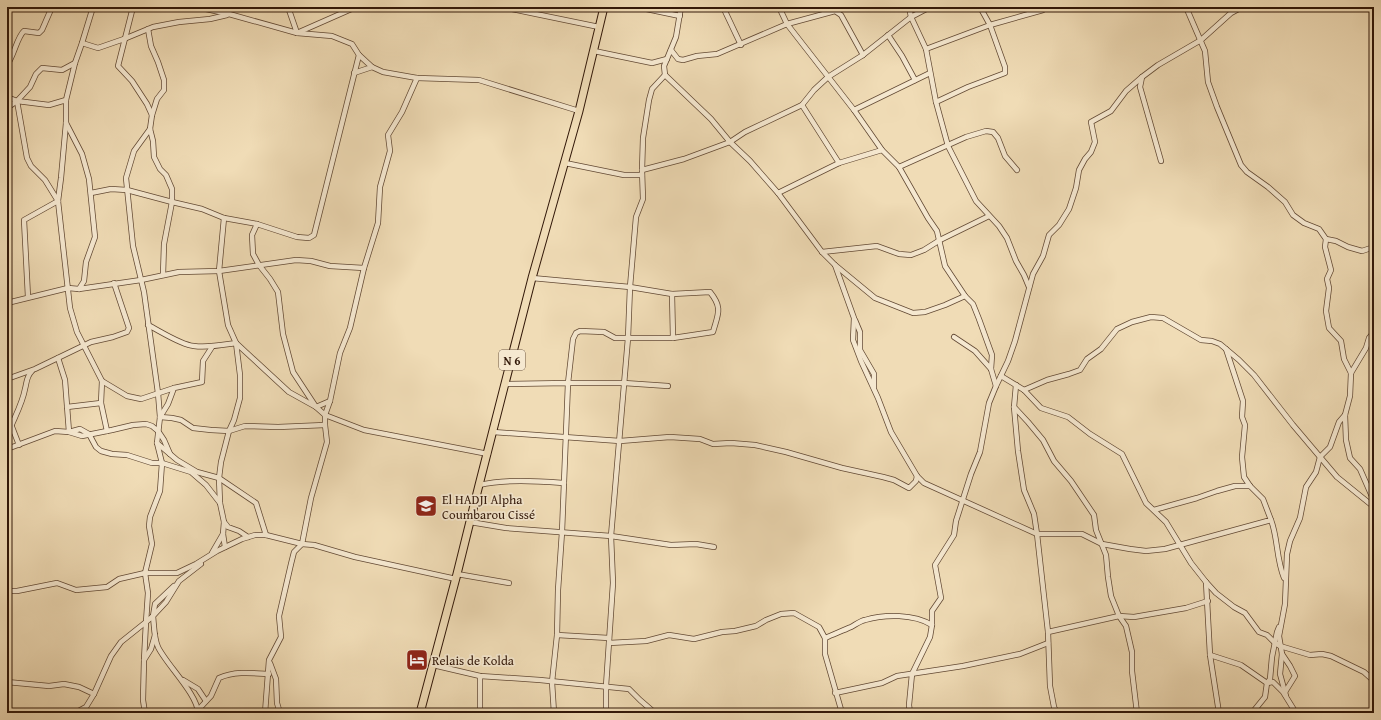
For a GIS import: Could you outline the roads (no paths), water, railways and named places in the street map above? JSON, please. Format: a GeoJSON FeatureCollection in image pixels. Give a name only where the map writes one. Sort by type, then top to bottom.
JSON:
{"type":"FeatureCollection","features":[{"type":"Feature","properties":{"kind":"main road","name":"N 6"},"geometry":{"type":"LineString","coordinates":[[420,713],[488,454],[532,278],[579,111],[604,7]]}},
{"type":"Feature","properties":{"kind":"street"},"geometry":{"type":"LineString","coordinates":[[7,65],[21,34],[24,31],[39,33],[42,30],[52,7]]}},
{"type":"Feature","properties":{"kind":"street"},"geometry":{"type":"LineString","coordinates":[[92,7],[75,63],[66,100],[66,123],[58,201],[70,308],[77,332],[102,381],[101,403],[107,431]]}},
{"type":"Feature","properties":{"kind":"street"},"geometry":{"type":"LineString","coordinates":[[133,7],[118,66],[132,82],[147,104],[152,115]]}},
{"type":"Feature","properties":{"kind":"street"},"geometry":{"type":"LineString","coordinates":[[197,7],[229,14],[297,33],[332,36],[352,44],[359,55],[372,68],[383,72],[417,78],[479,80],[579,111]]}},
{"type":"Feature","properties":{"kind":"street"},"geometry":{"type":"LineString","coordinates":[[288,7],[297,33]]}},
{"type":"Feature","properties":{"kind":"street"},"geometry":{"type":"LineString","coordinates":[[297,33],[347,9],[356,7]]}},
{"type":"Feature","properties":{"kind":"street"},"geometry":{"type":"LineString","coordinates":[[502,7],[599,27]]}},
{"type":"Feature","properties":{"kind":"street"},"geometry":{"type":"LineString","coordinates":[[637,7],[680,16]]}},
{"type":"Feature","properties":{"kind":"street"},"geometry":{"type":"LineString","coordinates":[[681,7],[676,37],[664,66],[665,75],[711,119],[730,142],[750,161],[778,193],[822,252],[835,265],[875,298],[913,313],[925,312],[965,296]]}},
{"type":"Feature","properties":{"kind":"street"},"geometry":{"type":"LineString","coordinates":[[723,7],[741,45]]}},
{"type":"Feature","properties":{"kind":"street"},"geometry":{"type":"LineString","coordinates":[[779,7],[787,24],[854,110],[882,150],[899,167],[928,218],[938,231],[944,266],[965,296],[973,304],[992,355],[991,369],[996,386]]}},
{"type":"Feature","properties":{"kind":"street"},"geometry":{"type":"LineString","coordinates":[[909,7],[911,17],[926,49],[936,102],[948,146],[976,201],[999,226],[1007,238],[1016,261],[1029,287]]}},
{"type":"Feature","properties":{"kind":"street"},"geometry":{"type":"LineString","coordinates":[[565,163],[624,176],[642,173],[730,142],[745,132],[802,105],[814,90],[828,77],[863,55],[911,17],[930,7]]}},
{"type":"Feature","properties":{"kind":"street"},"geometry":{"type":"LineString","coordinates":[[936,102],[968,86],[1001,76],[1005,73],[1005,67],[990,25],[980,7]]}},
{"type":"Feature","properties":{"kind":"street"},"geometry":{"type":"LineString","coordinates":[[926,49],[990,25],[1043,10],[1043,7]]}},
{"type":"Feature","properties":{"kind":"street"},"geometry":{"type":"LineString","coordinates":[[1186,7],[1205,51],[1208,82],[1241,165],[1247,172],[1268,187],[1284,202],[1293,215],[1304,223],[1319,229],[1326,239],[1325,247],[1331,270],[1327,279],[1329,288],[1326,311],[1329,328],[1340,341],[1344,359],[1351,373]]}},
{"type":"Feature","properties":{"kind":"street"},"geometry":{"type":"LineString","coordinates":[[1230,7],[1231,13]]}},
{"type":"Feature","properties":{"kind":"street"},"geometry":{"type":"LineString","coordinates":[[910,713],[908,706],[912,674],[930,637],[932,611],[940,598],[935,565],[954,536],[956,521],[971,474],[980,452],[989,403],[1008,361],[1015,341],[1033,274],[1043,256],[1049,235],[1059,225],[1069,209],[1076,188],[1079,170],[1091,152],[1095,142],[1091,122],[1111,111],[1126,91],[1142,77],[1158,65],[1201,40],[1231,13],[1242,7]]}},
{"type":"Feature","properties":{"kind":"street"},"geometry":{"type":"LineString","coordinates":[[671,50],[678,59],[683,60],[697,56],[717,54],[787,24],[835,11],[841,15],[863,55]]}},
{"type":"Feature","properties":{"kind":"street"},"geometry":{"type":"LineString","coordinates":[[82,43],[98,48],[148,29],[210,19],[229,14]]}},
{"type":"Feature","properties":{"kind":"street"},"geometry":{"type":"LineString","coordinates":[[148,29],[151,46],[164,80],[164,90],[157,99],[152,115],[150,129],[153,141],[154,157],[160,169],[166,175],[172,189],[172,202],[164,244],[163,275]]}},
{"type":"Feature","properties":{"kind":"street"},"geometry":{"type":"LineString","coordinates":[[888,35],[902,56],[915,80]]}},
{"type":"Feature","properties":{"kind":"street"},"geometry":{"type":"LineString","coordinates":[[594,51],[652,63],[667,59]]}},
{"type":"Feature","properties":{"kind":"street"},"geometry":{"type":"LineString","coordinates":[[91,193],[111,189],[127,190],[202,209],[224,218],[257,224],[297,237],[309,238],[314,235],[359,55]]}},
{"type":"Feature","properties":{"kind":"street"},"geometry":{"type":"LineString","coordinates":[[7,108],[17,101],[30,87],[36,74],[42,68],[62,70],[75,63]]}},
{"type":"Feature","properties":{"kind":"street"},"geometry":{"type":"LineString","coordinates":[[354,73],[372,68]]}},
{"type":"Feature","properties":{"kind":"street"},"geometry":{"type":"LineString","coordinates":[[854,110],[930,73]]}},
{"type":"Feature","properties":{"kind":"street"},"geometry":{"type":"LineString","coordinates":[[606,713],[606,686],[613,582],[611,536],[620,441],[636,217],[643,199],[643,138],[652,89],[665,75]]}},
{"type":"Feature","properties":{"kind":"street"},"geometry":{"type":"LineString","coordinates":[[1142,77],[1140,87],[1161,161]]}},
{"type":"Feature","properties":{"kind":"street"},"geometry":{"type":"LineString","coordinates":[[265,713],[269,660],[281,637],[279,616],[294,552],[302,544],[311,498],[327,442],[324,425],[325,415],[330,401],[340,353],[350,328],[364,268],[378,223],[380,187],[390,151],[388,134],[402,112],[417,78]]}},
{"type":"Feature","properties":{"kind":"street"},"geometry":{"type":"LineString","coordinates":[[7,97],[17,101],[49,105],[66,100]]}},
{"type":"Feature","properties":{"kind":"street"},"geometry":{"type":"LineString","coordinates":[[17,101],[27,158],[31,166],[45,180],[58,201]]}},
{"type":"Feature","properties":{"kind":"street"},"geometry":{"type":"LineString","coordinates":[[802,105],[839,163]]}},
{"type":"Feature","properties":{"kind":"street"},"geometry":{"type":"LineString","coordinates":[[66,123],[82,154],[89,179],[95,237],[86,262],[84,281],[79,288]]}},
{"type":"Feature","properties":{"kind":"street"},"geometry":{"type":"LineString","coordinates":[[145,713],[143,700],[144,660],[148,593],[145,573],[152,544],[149,526],[150,518],[160,491],[162,463],[157,443],[160,417],[158,393],[144,292],[133,246],[131,212],[126,178],[134,151],[150,129]]}},
{"type":"Feature","properties":{"kind":"street"},"geometry":{"type":"LineString","coordinates":[[899,167],[966,137],[986,131],[993,132],[998,138],[1005,156],[1017,170]]}},
{"type":"Feature","properties":{"kind":"street"},"geometry":{"type":"LineString","coordinates":[[778,193],[839,163],[882,150]]}},
{"type":"Feature","properties":{"kind":"street"},"geometry":{"type":"LineString","coordinates":[[28,297],[24,220],[58,201]]}},
{"type":"Feature","properties":{"kind":"street"},"geometry":{"type":"LineString","coordinates":[[822,252],[877,246],[899,254],[911,255],[924,250],[940,240],[989,216]]}},
{"type":"Feature","properties":{"kind":"street"},"geometry":{"type":"LineString","coordinates":[[224,218],[219,271],[228,325],[236,343],[240,375],[240,398],[221,462],[219,478],[225,547]]}},
{"type":"Feature","properties":{"kind":"street"},"geometry":{"type":"LineString","coordinates":[[257,224],[252,235],[253,254],[278,292],[283,334],[293,372],[316,407]]}},
{"type":"Feature","properties":{"kind":"street"},"geometry":{"type":"LineString","coordinates":[[1326,239],[1336,241],[1348,247],[1362,250],[1374,247]]}},
{"type":"Feature","properties":{"kind":"street"},"geometry":{"type":"LineString","coordinates":[[7,303],[68,288],[141,280],[179,272],[219,271],[296,260],[310,261],[330,266],[364,268]]}},
{"type":"Feature","properties":{"kind":"street"},"geometry":{"type":"LineString","coordinates":[[835,265],[860,332],[860,350],[874,374],[874,389]]}},
{"type":"Feature","properties":{"kind":"street"},"geometry":{"type":"LineString","coordinates":[[532,278],[630,287],[672,294],[710,292],[715,299],[719,310],[713,332],[673,338],[615,338],[604,332],[580,332],[576,334],[573,339],[568,383],[567,437],[558,590],[557,635],[552,682],[554,713]]}},
{"type":"Feature","properties":{"kind":"street"},"geometry":{"type":"LineString","coordinates":[[7,379],[35,369],[91,342],[127,332],[129,328],[114,283]]}},
{"type":"Feature","properties":{"kind":"street"},"geometry":{"type":"LineString","coordinates":[[672,294],[673,338]]}},
{"type":"Feature","properties":{"kind":"street"},"geometry":{"type":"LineString","coordinates":[[1024,390],[1047,380],[1080,370],[1087,359],[1101,349],[1117,328],[1151,317],[1163,318],[1201,340],[1212,341],[1220,344],[1240,360],[1254,375],[1337,477],[1374,507]]}},
{"type":"Feature","properties":{"kind":"street"},"geometry":{"type":"LineString","coordinates":[[854,318],[853,340],[891,432],[917,476],[924,483],[963,502],[1037,534],[1082,534],[1102,544],[1146,551],[1165,550],[1271,520]]}},
{"type":"Feature","properties":{"kind":"street"},"geometry":{"type":"LineString","coordinates":[[148,325],[167,336],[193,346],[212,347],[236,343]]}},
{"type":"Feature","properties":{"kind":"street"},"geometry":{"type":"LineString","coordinates":[[1374,332],[1369,338],[1366,348],[1351,373],[1350,396],[1344,415],[1346,440],[1350,458],[1360,469],[1374,501]]}},
{"type":"Feature","properties":{"kind":"street"},"geometry":{"type":"LineString","coordinates":[[954,337],[975,351],[991,369]]}},
{"type":"Feature","properties":{"kind":"street"},"geometry":{"type":"LineString","coordinates":[[236,343],[289,392],[316,407],[325,415],[364,430],[488,454]]}},
{"type":"Feature","properties":{"kind":"street"},"geometry":{"type":"LineString","coordinates":[[102,381],[127,396],[141,398],[174,388],[202,382],[203,361],[212,347]]}},
{"type":"Feature","properties":{"kind":"street"},"geometry":{"type":"LineString","coordinates":[[1226,349],[1243,401],[1242,417],[1245,425],[1242,457],[1244,477],[1250,486],[1263,499],[1274,527],[1279,565],[1286,581]]}},
{"type":"Feature","properties":{"kind":"street"},"geometry":{"type":"LineString","coordinates":[[58,358],[65,380],[70,432]]}},
{"type":"Feature","properties":{"kind":"street"},"geometry":{"type":"LineString","coordinates":[[7,437],[22,402],[28,376],[35,369]]}},
{"type":"Feature","properties":{"kind":"street"},"geometry":{"type":"LineString","coordinates":[[1001,376],[1024,390],[1041,408],[1068,417],[1090,434],[1122,454],[1146,502],[1166,522],[1206,582],[1222,598],[1245,613],[1259,632],[1267,635],[1280,646],[1310,655],[1322,654],[1331,656],[1364,672],[1374,681]]}},
{"type":"Feature","properties":{"kind":"street"},"geometry":{"type":"LineString","coordinates":[[506,384],[624,383],[668,386]]}},
{"type":"Feature","properties":{"kind":"street"},"geometry":{"type":"LineString","coordinates":[[1016,385],[1014,407],[1024,490],[1034,514],[1037,534],[1048,632],[1050,686],[1054,707],[1057,713]]}},
{"type":"Feature","properties":{"kind":"street"},"geometry":{"type":"LineString","coordinates":[[160,417],[168,404],[174,388]]}},
{"type":"Feature","properties":{"kind":"street"},"geometry":{"type":"LineString","coordinates":[[316,407],[330,401]]}},
{"type":"Feature","properties":{"kind":"street"},"geometry":{"type":"LineString","coordinates":[[67,407],[101,403]]}},
{"type":"Feature","properties":{"kind":"street"},"geometry":{"type":"LineString","coordinates":[[1014,407],[1043,440],[1054,461],[1071,481],[1094,514],[1096,530],[1106,555],[1108,577],[1112,596],[1119,616],[1126,626],[1132,652],[1132,671],[1137,713]]}},
{"type":"Feature","properties":{"kind":"street"},"geometry":{"type":"LineString","coordinates":[[7,414],[19,445]]}},
{"type":"Feature","properties":{"kind":"street"},"geometry":{"type":"LineString","coordinates":[[1285,694],[1295,676],[1282,654],[1279,636],[1285,604],[1287,554],[1300,518],[1306,488],[1316,472],[1320,457],[1330,447],[1338,422],[1344,415]]}},
{"type":"Feature","properties":{"kind":"street"},"geometry":{"type":"LineString","coordinates":[[160,417],[181,420],[193,428],[230,431],[245,426],[278,427],[324,425]]}},
{"type":"Feature","properties":{"kind":"street"},"geometry":{"type":"LineString","coordinates":[[234,420],[245,426]]}},
{"type":"Feature","properties":{"kind":"street"},"geometry":{"type":"LineString","coordinates":[[7,449],[55,431],[70,432],[82,436],[133,425],[146,424],[152,426],[158,431],[170,454]]}},
{"type":"Feature","properties":{"kind":"street"},"geometry":{"type":"LineString","coordinates":[[493,432],[620,441],[670,437],[700,439],[713,444],[731,443],[755,445],[786,452],[842,468],[894,480],[909,488],[916,481],[917,476]]}},
{"type":"Feature","properties":{"kind":"street"},"geometry":{"type":"LineString","coordinates":[[89,434],[96,446],[101,451],[112,454],[127,455],[152,463],[162,463],[191,472],[206,484],[220,503]]}},
{"type":"Feature","properties":{"kind":"street"},"geometry":{"type":"LineString","coordinates":[[157,443],[177,460],[197,472],[219,478],[256,502],[266,535]]}},
{"type":"Feature","properties":{"kind":"street"},"geometry":{"type":"LineString","coordinates":[[479,485],[515,480],[564,483]]}},
{"type":"Feature","properties":{"kind":"street"},"geometry":{"type":"LineString","coordinates":[[1154,510],[1197,498],[1217,490],[1235,486],[1250,486]]}},
{"type":"Feature","properties":{"kind":"street"},"geometry":{"type":"LineString","coordinates":[[224,522],[228,527],[239,531],[248,537]]}},
{"type":"Feature","properties":{"kind":"street"},"geometry":{"type":"LineString","coordinates":[[470,522],[506,528],[611,536],[671,545],[696,544],[714,547]]}},
{"type":"Feature","properties":{"kind":"street"},"geometry":{"type":"LineString","coordinates":[[223,534],[211,555],[195,570],[179,581],[155,604],[153,616],[157,646],[189,692],[198,711],[211,696],[219,678],[227,674],[240,672],[269,674]]}},
{"type":"Feature","properties":{"kind":"street"},"geometry":{"type":"LineString","coordinates":[[7,591],[17,591],[57,583],[76,590],[107,587],[119,579],[145,573],[177,573],[225,547],[248,537],[266,535],[302,544],[314,545],[354,557],[456,577],[509,583]]}},
{"type":"Feature","properties":{"kind":"street"},"geometry":{"type":"LineString","coordinates":[[1206,582],[1210,654],[1219,713]]}},
{"type":"Feature","properties":{"kind":"street"},"geometry":{"type":"LineString","coordinates":[[1048,632],[1119,616],[1134,617],[1186,608],[1208,601]]}},
{"type":"Feature","properties":{"kind":"street"},"geometry":{"type":"LineString","coordinates":[[557,635],[609,641],[646,641],[668,635],[694,639],[756,626],[781,614],[794,613],[819,628],[825,638],[825,654],[842,713]]}},
{"type":"Feature","properties":{"kind":"street"},"geometry":{"type":"LineString","coordinates":[[76,713],[86,707],[94,694],[111,656],[121,642],[153,616]]}},
{"type":"Feature","properties":{"kind":"street"},"geometry":{"type":"LineString","coordinates":[[825,638],[864,620],[880,617],[893,616],[914,618],[932,625]]}},
{"type":"Feature","properties":{"kind":"street"},"geometry":{"type":"LineString","coordinates":[[1252,713],[1266,697],[1267,683],[1270,679],[1271,664],[1277,632],[1282,622]]}},
{"type":"Feature","properties":{"kind":"street"},"geometry":{"type":"LineString","coordinates":[[144,660],[156,632]]}},
{"type":"Feature","properties":{"kind":"street"},"geometry":{"type":"LineString","coordinates":[[835,693],[882,683],[897,676],[963,666],[1020,654],[1048,643]]}},
{"type":"Feature","properties":{"kind":"street"},"geometry":{"type":"LineString","coordinates":[[1210,654],[1240,665],[1267,683],[1273,682],[1285,694],[1296,713]]}},
{"type":"Feature","properties":{"kind":"street"},"geometry":{"type":"LineString","coordinates":[[1282,654],[1280,674],[1285,694]]}},
{"type":"Feature","properties":{"kind":"street"},"geometry":{"type":"LineString","coordinates":[[269,660],[276,679],[277,704],[280,713]]}},
{"type":"Feature","properties":{"kind":"street"},"geometry":{"type":"LineString","coordinates":[[433,665],[480,676],[629,689],[655,713]]}},
{"type":"Feature","properties":{"kind":"street"},"geometry":{"type":"LineString","coordinates":[[480,676],[480,713]]}},
{"type":"Feature","properties":{"kind":"street"},"geometry":{"type":"LineString","coordinates":[[180,678],[198,689],[206,701]]}},
{"type":"Feature","properties":{"kind":"street"},"geometry":{"type":"LineString","coordinates":[[7,682],[49,686],[64,684],[79,687],[94,694]]}},
{"type":"Feature","properties":{"kind":"place","name":"El HADJI Alpha Coumbarou Cissé"},"geometry":{"type":"Point","coordinates":[426,506]}},
{"type":"Feature","properties":{"kind":"place","name":"Relais de Kolda"},"geometry":{"type":"Point","coordinates":[417,660]}}]}
